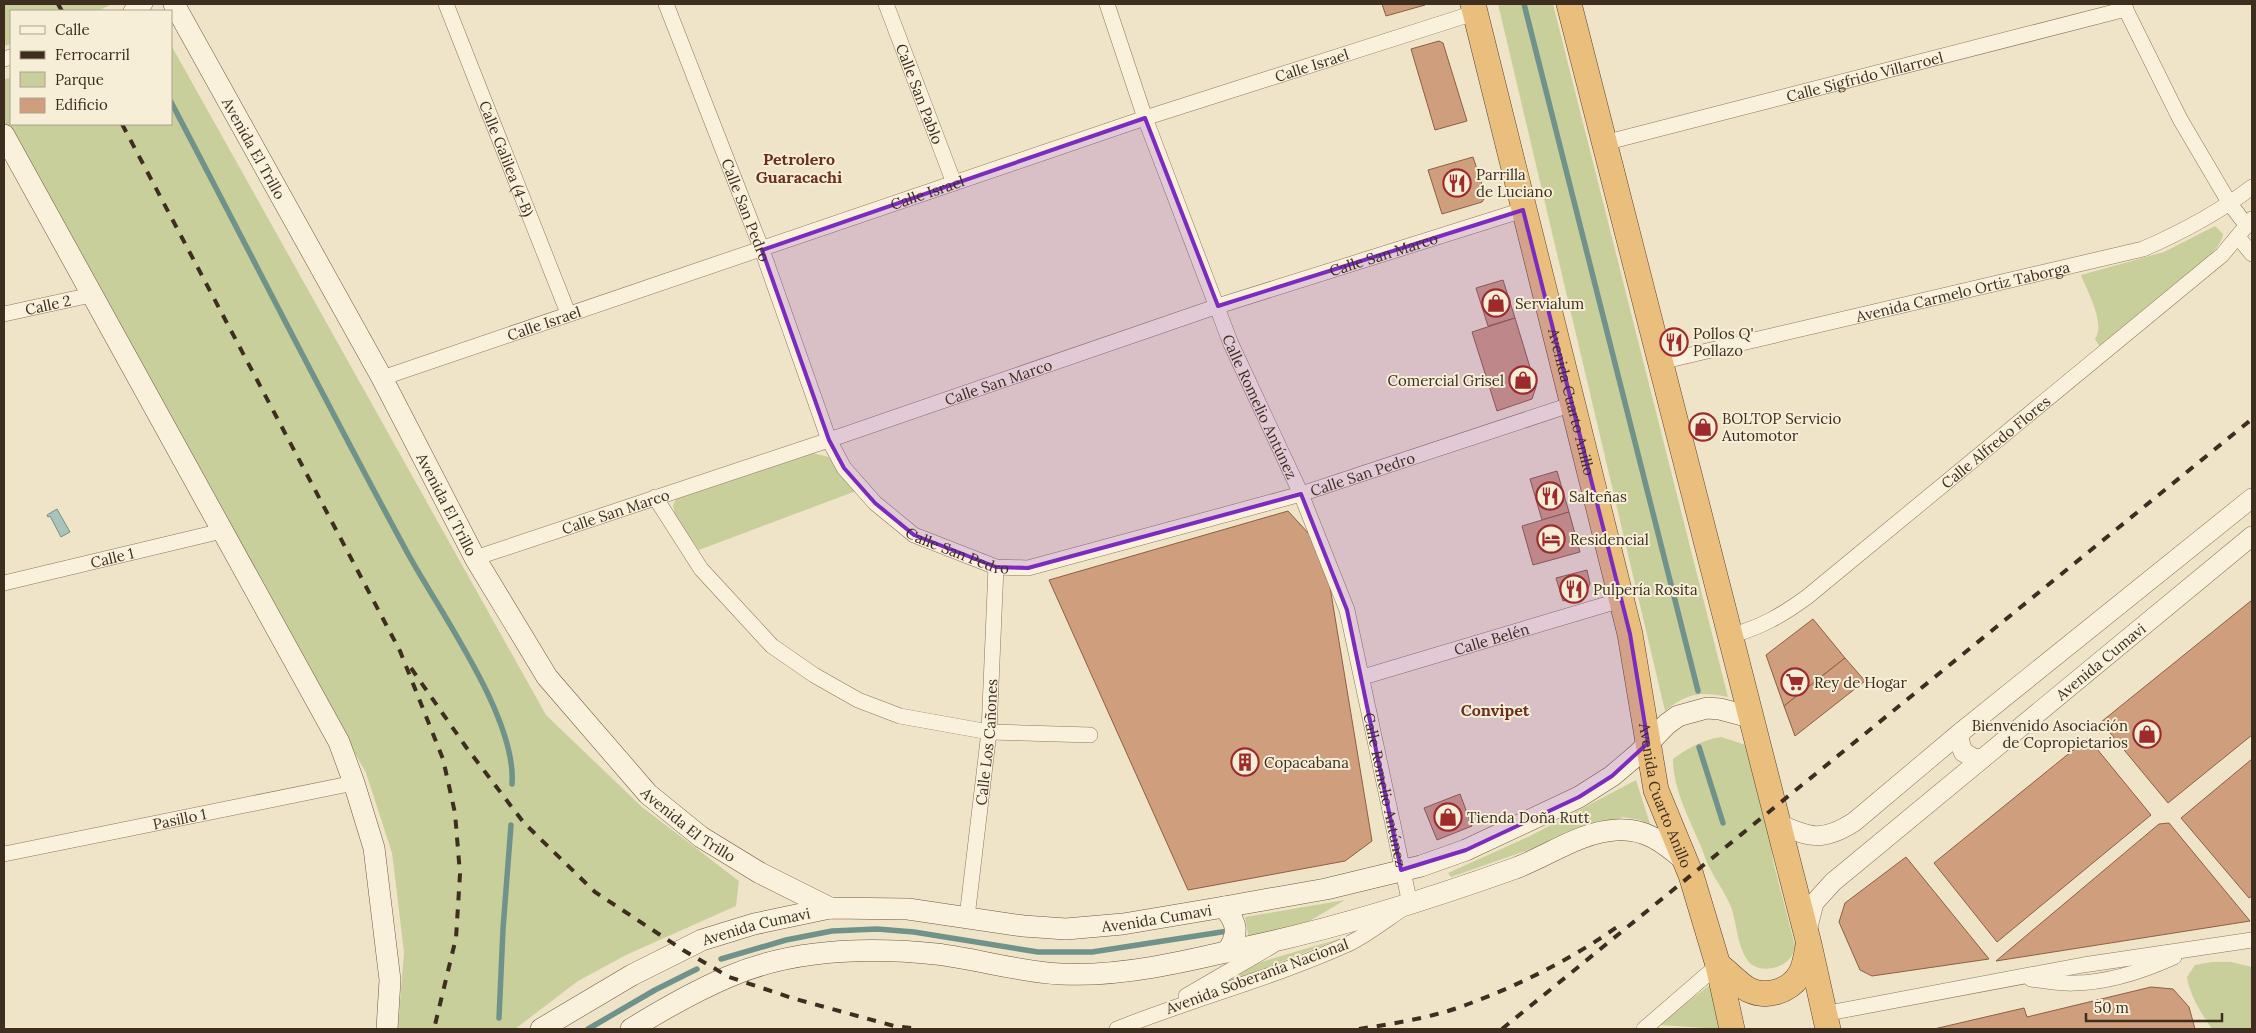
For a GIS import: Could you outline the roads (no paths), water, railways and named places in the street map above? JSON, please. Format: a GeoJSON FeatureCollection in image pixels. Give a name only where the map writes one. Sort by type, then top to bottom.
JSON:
{"type":"FeatureCollection","features":[{"type":"Feature","properties":{"kind":"highway"},"geometry":{"type":"LineString","coordinates":[[1570,4],[1750,718],[1808,939],[1825,1021]]}},
{"type":"Feature","properties":{"kind":"highway","name":"Avenida Cuarto Anillo"},"geometry":{"type":"LineString","coordinates":[[1474,8],[1636,662],[1656,790],[1690,875],[1718,965],[1732,1029]]}},
{"type":"Feature","properties":{"kind":"highway"},"geometry":{"type":"LineString","coordinates":[[1718,965],[1750,990],[1759,993],[1776,992],[1786,988],[1799,976],[1808,939]]}},
{"type":"Feature","properties":{"kind":"main road","name":"Avenida El Trillo"},"geometry":{"type":"LineString","coordinates":[[174,4],[382,378],[475,558],[547,678],[648,794],[701,837],[760,873],[830,908]]}},
{"type":"Feature","properties":{"kind":"main road"},"geometry":{"type":"LineString","coordinates":[[4,135],[339,742],[374,848],[390,980],[386,1029]]}},
{"type":"Feature","properties":{"kind":"main road","name":"Avenida Cumavi"},"geometry":{"type":"LineString","coordinates":[[541,1029],[632,975],[702,940],[754,924],[830,908],[908,909],[1023,926],[1066,929],[1123,924],[1224,907],[1326,889],[1402,870],[1466,850],[1579,797],[1612,776],[1678,716],[1692,711],[1720,709],[1750,718]]}},
{"type":"Feature","properties":{"kind":"main road"},"geometry":{"type":"LineString","coordinates":[[631,1029],[657,1022],[729,977],[764,965],[823,953],[873,951],[936,954],[1062,974],[1112,971],[1156,966],[1227,952],[1342,925],[1525,865],[1585,837],[1602,832],[1616,830],[1646,833],[1669,847],[1684,860]]}},
{"type":"Feature","properties":{"kind":"main road"},"geometry":{"type":"LineString","coordinates":[[1224,907],[1233,917],[1236,929],[1234,941],[1227,952]]}},
{"type":"Feature","properties":{"kind":"street"},"geometry":{"type":"LineString","coordinates":[[133,10],[144,4]]}},
{"type":"Feature","properties":{"kind":"street","name":"Calle Galilea (4-B)"},"geometry":{"type":"LineString","coordinates":[[446,4],[568,313]]}},
{"type":"Feature","properties":{"kind":"street","name":"Calle San Pedro"},"geometry":{"type":"LineString","coordinates":[[666,4],[762,250],[830,440],[844,468],[874,502],[914,535],[996,566],[1028,568],[1301,494],[1573,404]]}},
{"type":"Feature","properties":{"kind":"street","name":"Calle San Pablo"},"geometry":{"type":"LineString","coordinates":[[886,4],[954,183]]}},
{"type":"Feature","properties":{"kind":"street","name":"Calle Romelio Antúnez"},"geometry":{"type":"LineString","coordinates":[[1107,4],[1146,118],[1234,352],[1301,494],[1347,610],[1410,904]]}},
{"type":"Feature","properties":{"kind":"street"},"geometry":{"type":"LineString","coordinates":[[2124,7],[2180,119],[2230,204],[2246,227],[2252,254]]}},
{"type":"Feature","properties":{"kind":"street","name":"Calle Sigfrido Villarroel"},"geometry":{"type":"LineString","coordinates":[[1604,143],[2124,7]]}},
{"type":"Feature","properties":{"kind":"street","name":"Calle Israel"},"geometry":{"type":"LineString","coordinates":[[382,378],[568,313],[762,250],[954,183],[1474,8]]}},
{"type":"Feature","properties":{"kind":"street","name":"Avenida Carmelo Ortiz Taborga"},"geometry":{"type":"LineString","coordinates":[[1660,362],[2143,249],[2189,228],[2230,204],[2252,187]]}},
{"type":"Feature","properties":{"kind":"street","name":"Calle San Marco"},"geometry":{"type":"LineString","coordinates":[[475,558],[558,532],[655,497],[830,440],[1218,306],[1523,210]]}},
{"type":"Feature","properties":{"kind":"street","name":"Calle Alfredo Flores"},"geometry":{"type":"LineString","coordinates":[[1730,636],[1756,629],[1774,620],[1807,597],[2222,255],[2246,227]]}},
{"type":"Feature","properties":{"kind":"street","name":"Calle 2"},"geometry":{"type":"LineString","coordinates":[[4,314],[91,295]]}},
{"type":"Feature","properties":{"kind":"street"},"geometry":{"type":"LineString","coordinates":[[655,497],[701,569],[772,646],[814,675],[858,700],[900,716],[989,732],[1090,735]]}},
{"type":"Feature","properties":{"kind":"street","name":"Avenida Cumavi"},"geometry":{"type":"LineString","coordinates":[[1778,823],[1808,836],[1817,837],[1836,832],[1854,822],[1961,732],[2252,498]]}},
{"type":"Feature","properties":{"kind":"street","name":"Calle 1"},"geometry":{"type":"LineString","coordinates":[[4,583],[222,531]]}},
{"type":"Feature","properties":{"kind":"street","name":"Avenida Cumavi"},"geometry":{"type":"LineString","coordinates":[[1808,939],[1810,916],[1814,903],[1833,882],[2252,536]]}},
{"type":"Feature","properties":{"kind":"street","name":"Calle Los Cañones"},"geometry":{"type":"LineString","coordinates":[[967,917],[989,732],[996,566]]}},
{"type":"Feature","properties":{"kind":"street","name":"Calle Belén"},"geometry":{"type":"LineString","coordinates":[[1362,677],[1621,600]]}},
{"type":"Feature","properties":{"kind":"street"},"geometry":{"type":"LineString","coordinates":[[1961,732],[1959,739],[1963,752],[1975,759],[1982,758]]}},
{"type":"Feature","properties":{"kind":"street","name":"Pasillo 1"},"geometry":{"type":"LineString","coordinates":[[4,854],[354,783]]}},
{"type":"Feature","properties":{"kind":"street","name":"Avenida Soberanía Nacional"},"geometry":{"type":"LineString","coordinates":[[1117,1029],[1154,1014],[1288,968],[1348,944],[1410,904]]}},
{"type":"Feature","properties":{"kind":"street","name":"Avenida Soberanía Nacional"},"geometry":{"type":"LineString","coordinates":[[1154,1014],[1283,940]]}},
{"type":"Feature","properties":{"kind":"street"},"geometry":{"type":"LineString","coordinates":[[1825,1021],[2016,977],[2074,983],[2115,977],[2152,967],[2191,949],[2252,940]]}},
{"type":"Feature","properties":{"kind":"street"},"geometry":{"type":"LineString","coordinates":[[1644,1029],[1718,965]]}},
{"type":"Feature","properties":{"kind":"water"},"geometry":{"type":"Polygon","coordinates":[[[57,509],[70,532],[61,537],[50,516],[48,517],[47,515],[57,509]]]}},
{"type":"Feature","properties":{"kind":"waterway"},"geometry":{"type":"LineString","coordinates":[[1524,4],[1698,691]]}},
{"type":"Feature","properties":{"kind":"waterway"},"geometry":{"type":"LineString","coordinates":[[172,104],[377,496],[407,552],[456,634],[489,697],[502,728],[510,758],[512,784]]}},
{"type":"Feature","properties":{"kind":"waterway"},"geometry":{"type":"LineString","coordinates":[[1699,747],[1723,823]]}},
{"type":"Feature","properties":{"kind":"waterway"},"geometry":{"type":"LineString","coordinates":[[499,1018],[503,929],[511,825]]}},
{"type":"Feature","properties":{"kind":"waterway"},"geometry":{"type":"LineString","coordinates":[[721,959],[786,940],[832,931],[877,929],[914,932],[1038,952],[1092,952],[1228,931]]}},
{"type":"Feature","properties":{"kind":"waterway"},"geometry":{"type":"LineString","coordinates":[[588,1029],[655,990],[697,969]]}},
{"type":"Feature","properties":{"kind":"railway"},"geometry":{"type":"LineString","coordinates":[[58,4],[61,10]]}},
{"type":"Feature","properties":{"kind":"railway"},"geometry":{"type":"LineString","coordinates":[[123,125],[400,651],[443,759],[455,813],[460,874],[456,938],[434,1029]]}},
{"type":"Feature","properties":{"kind":"railway"},"geometry":{"type":"LineString","coordinates":[[1502,1029],[2252,419]]}},
{"type":"Feature","properties":{"kind":"railway"},"geometry":{"type":"LineString","coordinates":[[411,668],[466,747],[524,823],[595,892],[683,950],[729,977],[792,998],[894,1026],[920,1029]]}},
{"type":"Feature","properties":{"kind":"railway"},"geometry":{"type":"LineString","coordinates":[[1359,1029],[1430,1016],[1490,996],[1565,960],[1617,927]]}},
{"type":"Feature","properties":{"kind":"place","name":"Parrilla de Luciano"},"geometry":{"type":"Point","coordinates":[1457,183]}},
{"type":"Feature","properties":{"kind":"place","name":"Servialum"},"geometry":{"type":"Point","coordinates":[1496,303]}},
{"type":"Feature","properties":{"kind":"place","name":"Pollos Q' Pollazo"},"geometry":{"type":"Point","coordinates":[1674,342]}},
{"type":"Feature","properties":{"kind":"place","name":"Comercial Grisel"},"geometry":{"type":"Point","coordinates":[1523,380]}},
{"type":"Feature","properties":{"kind":"place","name":"BOLTOP Servicio Automotor"},"geometry":{"type":"Point","coordinates":[1703,427]}},
{"type":"Feature","properties":{"kind":"place","name":"Salteñas"},"geometry":{"type":"Point","coordinates":[1550,496]}},
{"type":"Feature","properties":{"kind":"place","name":"Residencial"},"geometry":{"type":"Point","coordinates":[1551,539]}},
{"type":"Feature","properties":{"kind":"place","name":"Pulpería Rosita"},"geometry":{"type":"Point","coordinates":[1574,589]}},
{"type":"Feature","properties":{"kind":"place","name":"Rey de Hogar"},"geometry":{"type":"Point","coordinates":[1795,682]}},
{"type":"Feature","properties":{"kind":"place","name":"Bienvenido Asociación de Copropietarios"},"geometry":{"type":"Point","coordinates":[2147,734]}},
{"type":"Feature","properties":{"kind":"place","name":"Copacabana"},"geometry":{"type":"Point","coordinates":[1245,762]}},
{"type":"Feature","properties":{"kind":"place","name":"Tienda Doña Rutt"},"geometry":{"type":"Point","coordinates":[1448,817]}},
{"type":"Feature","properties":{"kind":"district","name":"Petrolero Guaracachi"},"geometry":{"type":"Point","coordinates":[799,168]}},
{"type":"Feature","properties":{"kind":"district","name":"Convipet"},"geometry":{"type":"Point","coordinates":[1495,710]}}]}
